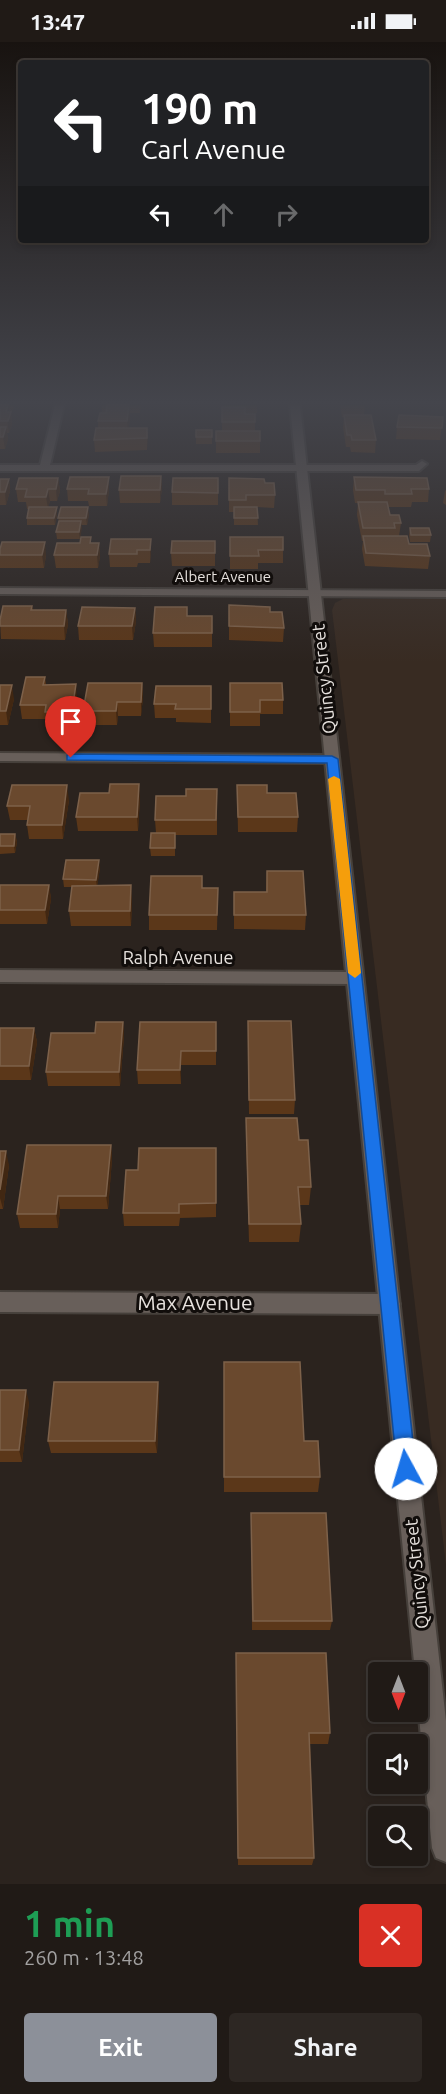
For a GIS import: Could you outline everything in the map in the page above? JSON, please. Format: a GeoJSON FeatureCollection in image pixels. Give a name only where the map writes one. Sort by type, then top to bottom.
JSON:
{"type":"FeatureCollection","features":[{"type":"Feature","properties":{"kind":"street","name":"Quincy Street"},"geometry":{"type":"LineString","coordinates":[[304,491],[446,1848]]}},
{"type":"Feature","properties":{"kind":"street","name":"Albert Avenue"},"geometry":{"type":"LineString","coordinates":[[0,591],[446,594]]}},
{"type":"Feature","properties":{"kind":"street"},"geometry":{"type":"LineString","coordinates":[[0,758],[332,759]]}},
{"type":"Feature","properties":{"kind":"street","name":"Ralph Avenue"},"geometry":{"type":"LineString","coordinates":[[0,976],[355,978]]}},
{"type":"Feature","properties":{"kind":"street","name":"Max Avenue"},"geometry":{"type":"LineString","coordinates":[[0,1302],[389,1304]]}},
{"type":"Feature","properties":{"kind":"shaded area"},"geometry":{"type":"Polygon","coordinates":[[[343,599],[446,599],[446,1565],[332,610],[335,603],[343,599]]]}},
{"type":"Feature","properties":{"kind":"building"},"geometry":{"type":"Polygon","coordinates":[[[27,491],[48,491],[46,497],[25,497],[27,491]]]}},
{"type":"Feature","properties":{"kind":"building"},"geometry":{"type":"Polygon","coordinates":[[[89,491],[107,491],[106,494],[88,494],[89,491]]]}},
{"type":"Feature","properties":{"kind":"building"},"geometry":{"type":"Polygon","coordinates":[[[172,491],[218,491],[218,493],[172,491]]]}},
{"type":"Feature","properties":{"kind":"building"},"geometry":{"type":"Polygon","coordinates":[[[229,491],[275,491],[275,495],[246,495],[246,500],[229,500],[229,491]]]}},
{"type":"Feature","properties":{"kind":"building"},"geometry":{"type":"Polygon","coordinates":[[[385,491],[411,491],[412,494],[385,494],[385,491]]]}},
{"type":"Feature","properties":{"kind":"building"},"geometry":{"type":"Polygon","coordinates":[[[358,502],[387,502],[390,515],[399,515],[401,523],[394,523],[395,528],[363,528],[358,502]]]}},
{"type":"Feature","properties":{"kind":"building"},"geometry":{"type":"Polygon","coordinates":[[[29,507],[57,507],[54,518],[27,518],[29,507]]]}},
{"type":"Feature","properties":{"kind":"building"},"geometry":{"type":"Polygon","coordinates":[[[61,507],[88,507],[86,518],[58,518],[61,507]]]}},
{"type":"Feature","properties":{"kind":"building"},"geometry":{"type":"Polygon","coordinates":[[[234,507],[257,507],[258,518],[234,518],[234,507]]]}},
{"type":"Feature","properties":{"kind":"building"},"geometry":{"type":"Polygon","coordinates":[[[59,521],[81,521],[79,532],[56,532],[59,521]]]}},
{"type":"Feature","properties":{"kind":"building"},"geometry":{"type":"Polygon","coordinates":[[[410,528],[429,528],[431,535],[411,535],[410,528]]]}},
{"type":"Feature","properties":{"kind":"building"},"geometry":{"type":"Polygon","coordinates":[[[363,536],[407,536],[409,544],[427,544],[430,556],[366,553],[363,536]]]}},
{"type":"Feature","properties":{"kind":"building"},"geometry":{"type":"Polygon","coordinates":[[[81,537],[91,537],[90,543],[99,543],[97,555],[54,555],[57,543],[80,543],[81,537]]]}},
{"type":"Feature","properties":{"kind":"building"},"geometry":{"type":"Polygon","coordinates":[[[230,537],[283,537],[283,550],[258,550],[259,556],[230,556],[230,537]]]}},
{"type":"Feature","properties":{"kind":"building"},"geometry":{"type":"Polygon","coordinates":[[[111,539],[151,539],[150,550],[137,550],[137,554],[109,554],[111,539]]]}},
{"type":"Feature","properties":{"kind":"building"},"geometry":{"type":"Polygon","coordinates":[[[172,541],[215,541],[215,553],[171,553],[172,541]]]}},
{"type":"Feature","properties":{"kind":"building"},"geometry":{"type":"Polygon","coordinates":[[[2,542],[45,542],[42,555],[0,555],[2,542]]]}},
{"type":"Feature","properties":{"kind":"building"},"geometry":{"type":"Polygon","coordinates":[[[229,605],[270,607],[270,612],[282,612],[284,628],[229,626],[229,605]]]}},
{"type":"Feature","properties":{"kind":"building"},"geometry":{"type":"Polygon","coordinates":[[[3,606],[32,606],[31,610],[66,610],[64,626],[0,626],[3,606]]]}},
{"type":"Feature","properties":{"kind":"building"},"geometry":{"type":"Polygon","coordinates":[[[82,607],[135,608],[132,626],[78,626],[82,607]]]}},
{"type":"Feature","properties":{"kind":"building"},"geometry":{"type":"Polygon","coordinates":[[[155,607],[187,607],[187,616],[212,616],[212,633],[153,633],[155,607]]]}},
{"type":"Feature","properties":{"kind":"building"},"geometry":{"type":"Polygon","coordinates":[[[26,677],[45,677],[43,685],[76,684],[72,711],[45,712],[46,705],[20,705],[26,677]]]}},
{"type":"Feature","properties":{"kind":"building"},"geometry":{"type":"Polygon","coordinates":[[[88,683],[142,683],[141,702],[117,702],[116,711],[83,711],[88,683]]]}},
{"type":"Feature","properties":{"kind":"building"},"geometry":{"type":"Polygon","coordinates":[[[230,683],[282,683],[283,700],[260,700],[260,712],[230,712],[230,683]]]}},
{"type":"Feature","properties":{"kind":"building"},"geometry":{"type":"Polygon","coordinates":[[[0,685],[12,685],[6,711],[0,711],[0,685]]]}},
{"type":"Feature","properties":{"kind":"building"},"geometry":{"type":"Polygon","coordinates":[[[156,686],[211,686],[211,709],[175,709],[176,704],[154,704],[156,686]]]}},
{"type":"Feature","properties":{"kind":"building"},"geometry":{"type":"Polygon","coordinates":[[[110,784],[139,784],[137,817],[76,817],[80,793],[109,793],[110,784]]]}},
{"type":"Feature","properties":{"kind":"building"},"geometry":{"type":"Polygon","coordinates":[[[12,785],[67,785],[62,825],[27,825],[30,806],[7,806],[12,785]]]}},
{"type":"Feature","properties":{"kind":"building"},"geometry":{"type":"Polygon","coordinates":[[[237,785],[267,785],[267,793],[296,793],[298,817],[238,817],[237,785]]]}},
{"type":"Feature","properties":{"kind":"building"},"geometry":{"type":"Polygon","coordinates":[[[186,789],[217,789],[216,820],[155,820],[156,796],[186,796],[186,789]]]}},
{"type":"Feature","properties":{"kind":"building"},"geometry":{"type":"Polygon","coordinates":[[[151,833],[175,833],[175,848],[150,848],[151,833]]]}},
{"type":"Feature","properties":{"kind":"building"},"geometry":{"type":"Polygon","coordinates":[[[0,834],[15,834],[14,846],[0,846],[0,834]]]}},
{"type":"Feature","properties":{"kind":"building"},"geometry":{"type":"Polygon","coordinates":[[[66,860],[99,860],[96,880],[63,879],[66,860]]]}},
{"type":"Feature","properties":{"kind":"building"},"geometry":{"type":"Polygon","coordinates":[[[267,871],[303,871],[306,915],[234,915],[234,892],[267,892],[267,871]]]}},
{"type":"Feature","properties":{"kind":"building"},"geometry":{"type":"Polygon","coordinates":[[[151,876],[202,876],[202,888],[218,888],[217,915],[149,915],[151,876]]]}},
{"type":"Feature","properties":{"kind":"building"},"geometry":{"type":"Polygon","coordinates":[[[0,885],[49,885],[45,910],[0,910],[0,885]]]}},
{"type":"Feature","properties":{"kind":"building"},"geometry":{"type":"Polygon","coordinates":[[[131,885],[130,911],[69,911],[72,886],[131,885]]]}},
{"type":"Feature","properties":{"kind":"building"},"geometry":{"type":"Polygon","coordinates":[[[248,1021],[291,1021],[295,1100],[249,1100],[248,1021]]]}},
{"type":"Feature","properties":{"kind":"building"},"geometry":{"type":"Polygon","coordinates":[[[96,1022],[123,1022],[119,1072],[46,1072],[51,1033],[95,1033],[96,1022]]]}},
{"type":"Feature","properties":{"kind":"building"},"geometry":{"type":"Polygon","coordinates":[[[140,1022],[216,1022],[216,1051],[181,1051],[180,1070],[137,1070],[140,1022]]]}},
{"type":"Feature","properties":{"kind":"building"},"geometry":{"type":"Polygon","coordinates":[[[0,1028],[34,1028],[29,1066],[0,1066],[0,1028]]]}},
{"type":"Feature","properties":{"kind":"building"},"geometry":{"type":"Polygon","coordinates":[[[246,1118],[297,1118],[299,1140],[308,1140],[311,1187],[298,1187],[301,1224],[249,1224],[246,1118]]]}},
{"type":"Feature","properties":{"kind":"building"},"geometry":{"type":"Polygon","coordinates":[[[27,1145],[111,1145],[106,1196],[58,1196],[56,1214],[17,1214],[27,1145]]]}},
{"type":"Feature","properties":{"kind":"building"},"geometry":{"type":"Polygon","coordinates":[[[139,1148],[216,1148],[216,1203],[179,1204],[179,1213],[123,1213],[126,1170],[138,1170],[139,1148]]]}},
{"type":"Feature","properties":{"kind":"building"},"geometry":{"type":"Polygon","coordinates":[[[0,1151],[6,1151],[0,1190],[0,1151]]]}},
{"type":"Feature","properties":{"kind":"building"},"geometry":{"type":"Polygon","coordinates":[[[224,1362],[300,1362],[304,1441],[318,1441],[320,1477],[224,1477],[224,1362]]]}},
{"type":"Feature","properties":{"kind":"building"},"geometry":{"type":"Polygon","coordinates":[[[54,1382],[158,1382],[155,1441],[48,1441],[54,1382]]]}},
{"type":"Feature","properties":{"kind":"building"},"geometry":{"type":"Polygon","coordinates":[[[0,1390],[26,1390],[19,1450],[0,1450],[0,1390]]]}},
{"type":"Feature","properties":{"kind":"building"},"geometry":{"type":"Polygon","coordinates":[[[251,1513],[326,1513],[332,1621],[253,1621],[251,1513]]]}},
{"type":"Feature","properties":{"kind":"building"},"geometry":{"type":"Polygon","coordinates":[[[236,1653],[326,1653],[330,1733],[309,1733],[314,1858],[238,1858],[236,1653]]]}},
{"type":"Feature","properties":{"kind":"slow traffic"},"geometry":{"type":"LineString","coordinates":[[334,779],[355,973]]}},
{"type":"Feature","properties":{"kind":"route"},"geometry":{"type":"LineString","coordinates":[[71,758],[332,759],[406,1469]]}}]}
